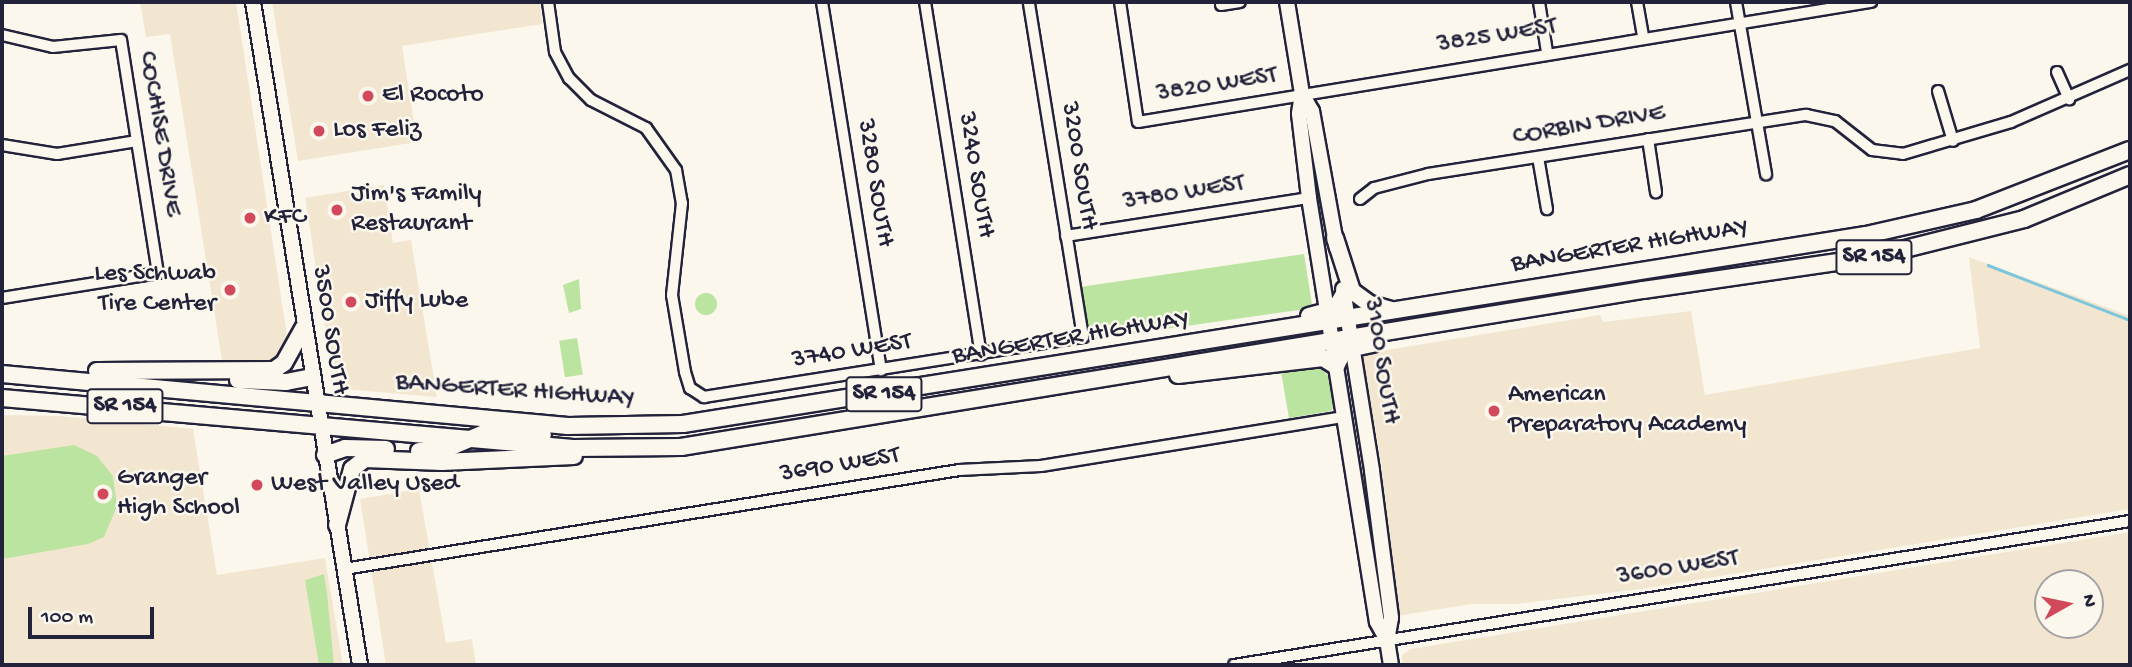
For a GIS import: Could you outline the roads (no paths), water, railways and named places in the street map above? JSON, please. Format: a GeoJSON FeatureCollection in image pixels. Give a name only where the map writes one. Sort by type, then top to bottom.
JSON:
{"type":"FeatureCollection","features":[{"type":"Feature","properties":{"kind":"highway","name":"BANGERTER HIGHWAY"},"geometry":{"type":"LineString","coordinates":[[2,374],[616,426],[705,421],[1063,366],[1328,318],[1348,320],[1816,244],[1963,214],[2130,150]]}},
{"type":"Feature","properties":{"kind":"highway","name":"BANGERTER HIGHWAY"},"geometry":{"type":"LineString","coordinates":[[1608,296],[1923,247],[2024,219],[2130,176]]}},
{"type":"Feature","properties":{"kind":"highway"},"geometry":{"type":"LineString","coordinates":[[1335,238],[1352,291],[1370,304],[1397,312]]}},
{"type":"Feature","properties":{"kind":"highway","name":"BANGERTER HIGHWAY"},"geometry":{"type":"LineString","coordinates":[[2,398],[593,449],[691,446],[1332,340],[1351,342],[1578,312],[1634,280],[1800,255],[1816,244]]}},
{"type":"Feature","properties":{"kind":"highway"},"geometry":{"type":"LineString","coordinates":[[1328,318],[1344,294]]}},
{"type":"Feature","properties":{"kind":"highway"},"geometry":{"type":"LineString","coordinates":[[2,368],[270,371],[284,363],[304,327]]}},
{"type":"Feature","properties":{"kind":"highway"},"geometry":{"type":"LineString","coordinates":[[1146,370],[1163,376],[1323,358],[1336,366],[1340,355],[1351,342]]}},
{"type":"Feature","properties":{"kind":"highway"},"geometry":{"type":"LineString","coordinates":[[910,411],[926,399],[1042,379],[1063,366]]}},
{"type":"Feature","properties":{"kind":"highway"},"geometry":{"type":"LineString","coordinates":[[22,398],[55,391],[150,399],[207,377],[275,383],[312,377]]}},
{"type":"Feature","properties":{"kind":"highway"},"geometry":{"type":"LineString","coordinates":[[325,455],[334,449],[362,447],[433,452],[496,431],[590,438],[616,426]]}},
{"type":"Feature","properties":{"kind":"highway"},"geometry":{"type":"LineString","coordinates":[[337,526],[352,470],[365,459],[442,462],[571,458],[593,449]]}},
{"type":"Feature","properties":{"kind":"main road","name":"3500 SOUTH"},"geometry":{"type":"LineString","coordinates":[[253,2],[319,425],[360,665]]}},
{"type":"Feature","properties":{"kind":"main road","name":"3100 SOUTH"},"geometry":{"type":"LineString","coordinates":[[1287,2],[1302,94],[1299,114],[1309,198],[1377,622],[1387,640]]}},
{"type":"Feature","properties":{"kind":"main road","name":"3100 SOUTH"},"geometry":{"type":"LineString","coordinates":[[1302,94],[1312,111],[1344,294],[1391,618],[1387,640],[1391,665]]}},
{"type":"Feature","properties":{"kind":"street","name":"3740 WEST"},"geometry":{"type":"LineString","coordinates":[[548,2],[555,52],[569,78],[591,100],[646,128],[676,170],[682,203],[672,295],[690,388],[704,397],[1083,337]]}},
{"type":"Feature","properties":{"kind":"street","name":"3280 SOUTH"},"geometry":{"type":"LineString","coordinates":[[822,2],[881,370]]}},
{"type":"Feature","properties":{"kind":"street","name":"3240 SOUTH"},"geometry":{"type":"LineString","coordinates":[[925,2],[981,355]]}},
{"type":"Feature","properties":{"kind":"street","name":"3200 SOUTH"},"geometry":{"type":"LineString","coordinates":[[1029,2],[1083,337]]}},
{"type":"Feature","properties":{"kind":"street","name":"3820 WEST"},"geometry":{"type":"LineString","coordinates":[[1120,2],[1138,122],[1302,94]]}},
{"type":"Feature","properties":{"kind":"street"},"geometry":{"type":"LineString","coordinates":[[1221,5],[1240,2]]}},
{"type":"Feature","properties":{"kind":"street"},"geometry":{"type":"LineString","coordinates":[[1539,2],[1547,52]]}},
{"type":"Feature","properties":{"kind":"street"},"geometry":{"type":"LineString","coordinates":[[1637,2],[1643,37]]}},
{"type":"Feature","properties":{"kind":"street"},"geometry":{"type":"LineString","coordinates":[[1736,2],[1766,174]]}},
{"type":"Feature","properties":{"kind":"street","name":"3825 WEST"},"geometry":{"type":"LineString","coordinates":[[1302,94],[1547,52],[1871,2]]}},
{"type":"Feature","properties":{"kind":"street","name":"COCHISE DRIVE"},"geometry":{"type":"LineString","coordinates":[[2,35],[53,47],[121,40],[158,273],[2,298]]}},
{"type":"Feature","properties":{"kind":"street"},"geometry":{"type":"LineString","coordinates":[[1835,106],[1830,118],[1867,147],[1884,153],[1903,154],[1953,141],[2069,99],[2130,71]]}},
{"type":"Feature","properties":{"kind":"street"},"geometry":{"type":"LineString","coordinates":[[2057,72],[2069,99]]}},
{"type":"Feature","properties":{"kind":"street"},"geometry":{"type":"LineString","coordinates":[[1938,91],[1953,141]]}},
{"type":"Feature","properties":{"kind":"street","name":"CORBIN DRIVE"},"geometry":{"type":"LineString","coordinates":[[1360,199],[1374,188],[1404,180],[1757,122],[1806,115],[1830,118]]}},
{"type":"Feature","properties":{"kind":"street"},"geometry":{"type":"LineString","coordinates":[[1647,139],[1656,192]]}},
{"type":"Feature","properties":{"kind":"street"},"geometry":{"type":"LineString","coordinates":[[2,145],[57,154],[137,141]]}},
{"type":"Feature","properties":{"kind":"street"},"geometry":{"type":"LineString","coordinates":[[1538,157],[1547,209]]}},
{"type":"Feature","properties":{"kind":"street","name":"3780 WEST"},"geometry":{"type":"LineString","coordinates":[[1066,236],[1309,198]]}},
{"type":"Feature","properties":{"kind":"street","name":"3690 WEST"},"geometry":{"type":"LineString","coordinates":[[344,569],[959,470],[1049,465],[1344,416]]}},
{"type":"Feature","properties":{"kind":"street","name":"3600 WEST"},"geometry":{"type":"LineString","coordinates":[[1234,665],[2130,521]]}},
{"type":"Feature","properties":{"kind":"waterway"},"geometry":{"type":"LineString","coordinates":[[1988,265],[2130,320]]}},
{"type":"Feature","properties":{"kind":"place","name":"El Rocoto"},"geometry":{"type":"Point","coordinates":[368,96]}},
{"type":"Feature","properties":{"kind":"place","name":"Los Feliz"},"geometry":{"type":"Point","coordinates":[319,131]}},
{"type":"Feature","properties":{"kind":"place","name":"Jim's Family Restaurant"},"geometry":{"type":"Point","coordinates":[337,210]}},
{"type":"Feature","properties":{"kind":"place","name":"KFC"},"geometry":{"type":"Point","coordinates":[250,218]}},
{"type":"Feature","properties":{"kind":"place","name":"Les Schwab Tire Center"},"geometry":{"type":"Point","coordinates":[230,290]}},
{"type":"Feature","properties":{"kind":"place","name":"Jiffy Lube"},"geometry":{"type":"Point","coordinates":[351,302]}},
{"type":"Feature","properties":{"kind":"place","name":"American Preparatory Academy"},"geometry":{"type":"Point","coordinates":[1494,411]}},
{"type":"Feature","properties":{"kind":"place","name":"West Valley Used"},"geometry":{"type":"Point","coordinates":[257,485]}},
{"type":"Feature","properties":{"kind":"place","name":"Granger High School"},"geometry":{"type":"Point","coordinates":[103,494]}}]}
